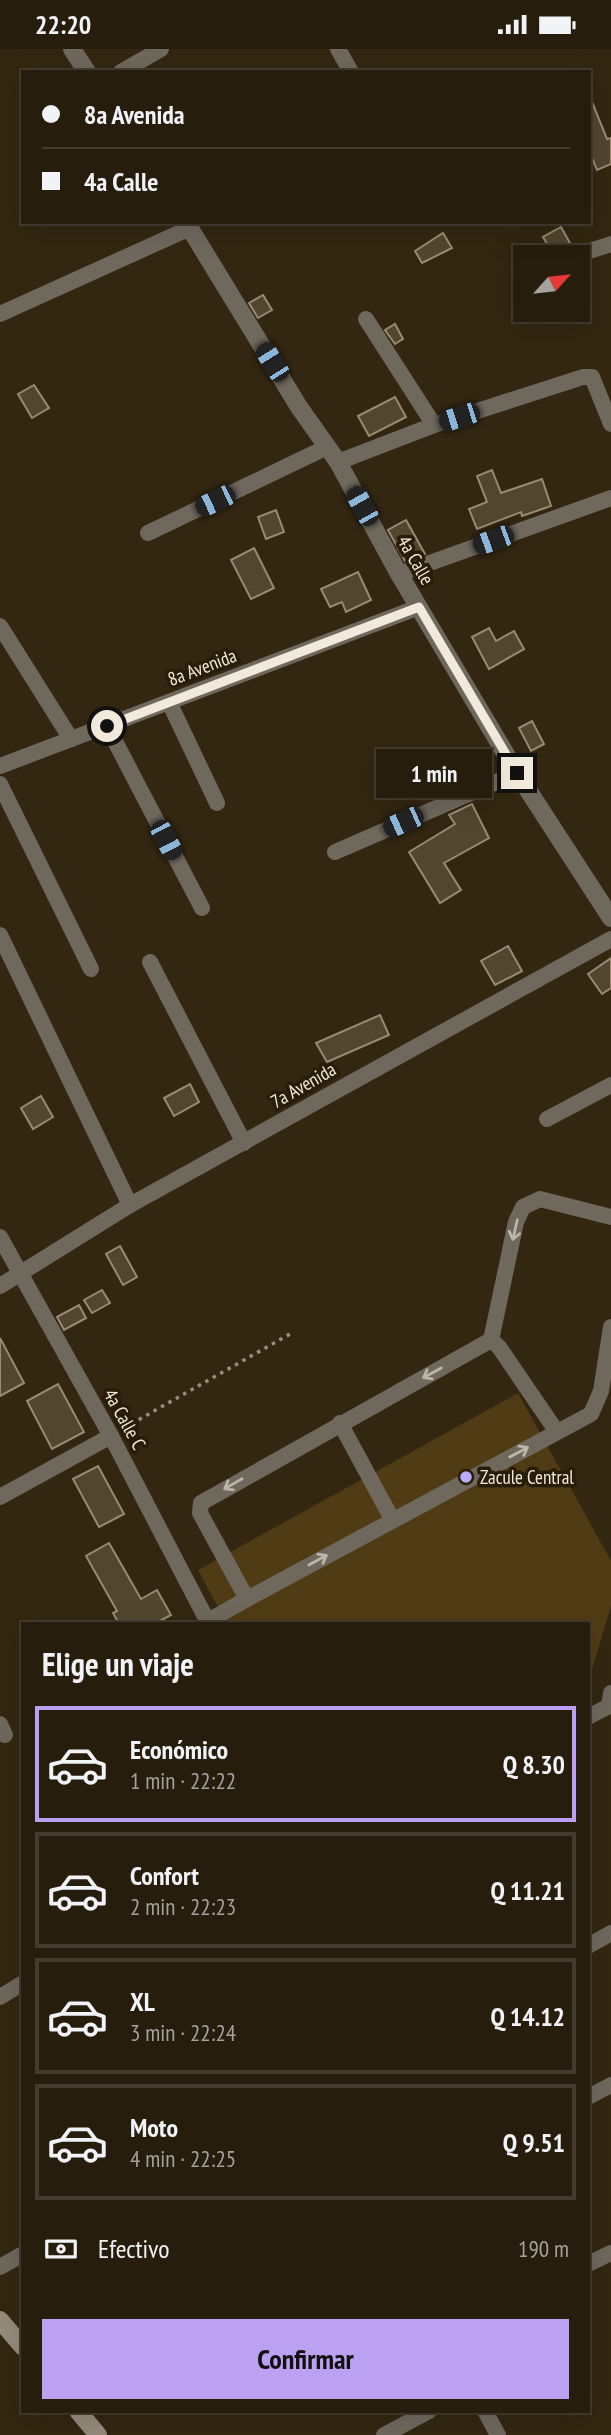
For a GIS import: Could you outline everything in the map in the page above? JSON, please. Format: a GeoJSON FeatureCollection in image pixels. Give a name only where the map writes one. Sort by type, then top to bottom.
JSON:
{"type":"FeatureCollection","features":[{"type":"Feature","properties":{"kind":"main road"},"geometry":{"type":"LineString","coordinates":[[0,2320],[21,2345]]}},
{"type":"Feature","properties":{"kind":"main road"},"geometry":{"type":"LineString","coordinates":[[80,2413],[98,2435]]}},
{"type":"Feature","properties":{"kind":"street"},"geometry":{"type":"LineString","coordinates":[[72,49],[86,70]]}},
{"type":"Feature","properties":{"kind":"street"},"geometry":{"type":"LineString","coordinates":[[124,70],[161,49]]}},
{"type":"Feature","properties":{"kind":"street"},"geometry":{"type":"LineString","coordinates":[[338,49],[350,70]]}},
{"type":"Feature","properties":{"kind":"street"},"geometry":{"type":"LineString","coordinates":[[0,314],[188,225]]}},
{"type":"Feature","properties":{"kind":"street","name":"4a Calle"},"geometry":{"type":"LineString","coordinates":[[188,225],[338,462],[399,574],[517,773],[611,918]]}},
{"type":"Feature","properties":{"kind":"street"},"geometry":{"type":"LineString","coordinates":[[590,251],[611,244]]}},
{"type":"Feature","properties":{"kind":"street"},"geometry":{"type":"LineString","coordinates":[[366,319],[434,425]]}},
{"type":"Feature","properties":{"kind":"street"},"geometry":{"type":"LineString","coordinates":[[338,462],[434,425],[583,377],[592,377],[598,386],[611,424]]}},
{"type":"Feature","properties":{"kind":"street"},"geometry":{"type":"LineString","coordinates":[[148,533],[327,447]]}},
{"type":"Feature","properties":{"kind":"street"},"geometry":{"type":"LineString","coordinates":[[399,574],[611,498]]}},
{"type":"Feature","properties":{"kind":"street","name":"8a Avenida"},"geometry":{"type":"LineString","coordinates":[[0,766],[419,607]]}},
{"type":"Feature","properties":{"kind":"street"},"geometry":{"type":"LineString","coordinates":[[0,626],[71,739]]}},
{"type":"Feature","properties":{"kind":"street"},"geometry":{"type":"LineString","coordinates":[[169,702],[217,803]]}},
{"type":"Feature","properties":{"kind":"street"},"geometry":{"type":"LineString","coordinates":[[107,726],[202,908]]}},
{"type":"Feature","properties":{"kind":"street"},"geometry":{"type":"LineString","coordinates":[[335,852],[517,773]]}},
{"type":"Feature","properties":{"kind":"street"},"geometry":{"type":"LineString","coordinates":[[0,784],[91,969]]}},
{"type":"Feature","properties":{"kind":"street"},"geometry":{"type":"LineString","coordinates":[[0,935],[130,1205]]}},
{"type":"Feature","properties":{"kind":"street","name":"7a Avenida"},"geometry":{"type":"LineString","coordinates":[[0,1286],[130,1205],[611,939]]}},
{"type":"Feature","properties":{"kind":"street"},"geometry":{"type":"LineString","coordinates":[[150,962],[244,1143]]}},
{"type":"Feature","properties":{"kind":"street"},"geometry":{"type":"LineString","coordinates":[[547,1119],[611,1085]]}},
{"type":"Feature","properties":{"kind":"street"},"geometry":{"type":"LineString","coordinates":[[557,1432],[492,1340],[516,1222],[523,1207],[540,1199],[611,1217]]}},
{"type":"Feature","properties":{"kind":"street","name":"4a Calle C"},"geometry":{"type":"LineString","coordinates":[[0,1237],[111,1436],[207,1622]]}},
{"type":"Feature","properties":{"kind":"street"},"geometry":{"type":"LineString","coordinates":[[210,1622],[392,1519],[591,1414],[601,1391],[611,1327]]}},
{"type":"Feature","properties":{"kind":"street"},"geometry":{"type":"LineString","coordinates":[[247,1599],[199,1507],[208,1499],[340,1423],[492,1340]]}},
{"type":"Feature","properties":{"kind":"street"},"geometry":{"type":"LineString","coordinates":[[340,1423],[392,1519]]}},
{"type":"Feature","properties":{"kind":"street"},"geometry":{"type":"LineString","coordinates":[[0,1497],[111,1436]]}},
{"type":"Feature","properties":{"kind":"street"},"geometry":{"type":"LineString","coordinates":[[590,1716],[610,1702]]}},
{"type":"Feature","properties":{"kind":"street"},"geometry":{"type":"LineString","coordinates":[[590,1945],[611,1933]]}},
{"type":"Feature","properties":{"kind":"street"},"geometry":{"type":"LineString","coordinates":[[0,1997],[21,1984]]}},
{"type":"Feature","properties":{"kind":"street"},"geometry":{"type":"LineString","coordinates":[[590,2096],[611,2085]]}},
{"type":"Feature","properties":{"kind":"street"},"geometry":{"type":"LineString","coordinates":[[590,2263],[611,2253]]}},
{"type":"Feature","properties":{"kind":"street"},"geometry":{"type":"LineString","coordinates":[[0,2267],[21,2255]]}},
{"type":"Feature","properties":{"kind":"street"},"geometry":{"type":"LineString","coordinates":[[384,2435],[425,2413]]}},
{"type":"Feature","properties":{"kind":"street"},"geometry":{"type":"LineString","coordinates":[[486,2413],[498,2435]]}},
{"type":"Feature","properties":{"kind":"path"},"geometry":{"type":"LineString","coordinates":[[111,1436],[290,1334]]}},
{"type":"Feature","properties":{"kind":"shaded area","name":"Zacule Central"},"geometry":{"type":"Polygon","coordinates":[[[518,1393],[611,1561],[611,1606],[590,1676],[590,1622],[226,1622],[198,1570],[518,1393]]]}},
{"type":"Feature","properties":{"kind":"building"},"geometry":{"type":"Polygon","coordinates":[[[591,99],[607,139],[611,138],[611,164],[597,170],[591,155],[591,99]]]}},
{"type":"Feature","properties":{"kind":"building"},"geometry":{"type":"Polygon","coordinates":[[[561,227],[570,243],[548,245],[543,237],[561,227]]]}},
{"type":"Feature","properties":{"kind":"building"},"geometry":{"type":"Polygon","coordinates":[[[443,233],[452,248],[422,263],[415,251],[443,233]]]}},
{"type":"Feature","properties":{"kind":"building"},"geometry":{"type":"Polygon","coordinates":[[[263,295],[272,310],[258,318],[249,303],[263,295]]]}},
{"type":"Feature","properties":{"kind":"building"},"geometry":{"type":"Polygon","coordinates":[[[395,324],[403,339],[395,344],[385,330],[395,324]]]}},
{"type":"Feature","properties":{"kind":"building"},"geometry":{"type":"Polygon","coordinates":[[[34,385],[49,408],[32,418],[18,394],[34,385]]]}},
{"type":"Feature","properties":{"kind":"building"},"geometry":{"type":"Polygon","coordinates":[[[395,397],[406,417],[369,436],[358,416],[395,397]]]}},
{"type":"Feature","properties":{"kind":"building"},"geometry":{"type":"Polygon","coordinates":[[[492,470],[501,493],[542,479],[551,506],[522,516],[521,512],[477,529],[469,509],[487,502],[477,476],[492,470]]]}},
{"type":"Feature","properties":{"kind":"building"},"geometry":{"type":"Polygon","coordinates":[[[276,510],[284,532],[266,539],[258,517],[276,510]]]}},
{"type":"Feature","properties":{"kind":"building"},"geometry":{"type":"Polygon","coordinates":[[[406,520],[425,554],[405,561],[388,530],[406,520]]]}},
{"type":"Feature","properties":{"kind":"building"},"geometry":{"type":"Polygon","coordinates":[[[254,548],[274,588],[251,599],[231,560],[254,548]]]}},
{"type":"Feature","properties":{"kind":"building"},"geometry":{"type":"Polygon","coordinates":[[[358,572],[371,600],[346,612],[342,602],[330,607],[321,589],[358,572]]]}},
{"type":"Feature","properties":{"kind":"building"},"geometry":{"type":"Polygon","coordinates":[[[489,628],[496,641],[514,631],[524,649],[489,669],[472,637],[489,628]]]}},
{"type":"Feature","properties":{"kind":"building"},"geometry":{"type":"Polygon","coordinates":[[[532,721],[544,744],[531,751],[519,728],[532,721]]]}},
{"type":"Feature","properties":{"kind":"building"},"geometry":{"type":"Polygon","coordinates":[[[472,804],[489,838],[444,863],[461,890],[440,903],[409,852],[455,824],[449,815],[472,804]]]}},
{"type":"Feature","properties":{"kind":"building"},"geometry":{"type":"Polygon","coordinates":[[[508,946],[522,971],[495,985],[481,961],[508,946]]]}},
{"type":"Feature","properties":{"kind":"building"},"geometry":{"type":"Polygon","coordinates":[[[611,958],[611,988],[602,994],[588,974],[611,958]]]}},
{"type":"Feature","properties":{"kind":"building"},"geometry":{"type":"Polygon","coordinates":[[[380,1015],[389,1035],[327,1062],[316,1043],[380,1015]]]}},
{"type":"Feature","properties":{"kind":"building"},"geometry":{"type":"Polygon","coordinates":[[[190,1084],[199,1102],[174,1116],[164,1098],[190,1084]]]}},
{"type":"Feature","properties":{"kind":"building"},"geometry":{"type":"Polygon","coordinates":[[[41,1096],[53,1117],[33,1129],[21,1108],[41,1096]]]}},
{"type":"Feature","properties":{"kind":"building"},"geometry":{"type":"Polygon","coordinates":[[[120,1246],[137,1277],[123,1285],[106,1254],[120,1246]]]}},
{"type":"Feature","properties":{"kind":"building"},"geometry":{"type":"Polygon","coordinates":[[[102,1290],[110,1303],[92,1313],[84,1300],[102,1290]]]}},
{"type":"Feature","properties":{"kind":"building"},"geometry":{"type":"Polygon","coordinates":[[[79,1305],[86,1318],[64,1330],[57,1317],[79,1305]]]}},
{"type":"Feature","properties":{"kind":"building"},"geometry":{"type":"Polygon","coordinates":[[[0,1338],[24,1383],[0,1396],[0,1338]]]}},
{"type":"Feature","properties":{"kind":"building"},"geometry":{"type":"Polygon","coordinates":[[[58,1384],[84,1432],[52,1449],[27,1401],[58,1384]]]}},
{"type":"Feature","properties":{"kind":"building"},"geometry":{"type":"Polygon","coordinates":[[[98,1466],[124,1514],[99,1527],[73,1479],[98,1466]]]}},
{"type":"Feature","properties":{"kind":"building"},"geometry":{"type":"Polygon","coordinates":[[[109,1543],[141,1599],[157,1590],[171,1615],[158,1622],[118,1622],[113,1613],[117,1611],[86,1556],[109,1543]]]}},
{"type":"Feature","properties":{"kind":"place","name":"Zacule Central"},"geometry":{"type":"Point","coordinates":[466,1477]}},
{"type":"Feature","properties":{"kind":"route"},"geometry":{"type":"LineString","coordinates":[[107,726],[419,607],[517,773]]}}]}
